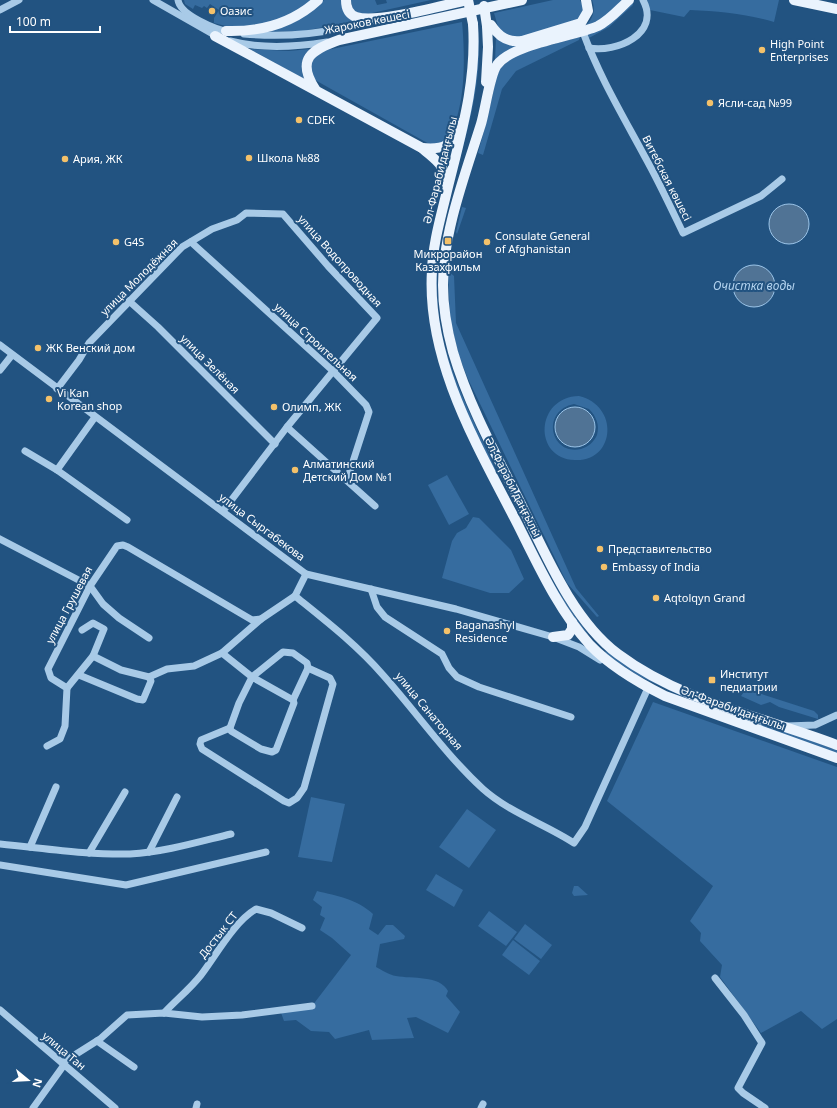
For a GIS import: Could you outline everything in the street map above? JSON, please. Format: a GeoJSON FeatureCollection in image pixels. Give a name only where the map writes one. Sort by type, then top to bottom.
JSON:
{"type":"FeatureCollection","features":[{"type":"Feature","properties":{"kind":"main road"},"geometry":{"type":"LineString","coordinates":[[226,31],[256,30],[273,26],[294,18],[318,0]]}},
{"type":"Feature","properties":{"kind":"main road"},"geometry":{"type":"LineString","coordinates":[[346,0],[346,7],[353,16],[363,18],[383,18]]}},
{"type":"Feature","properties":{"kind":"main road","name":"Жароков көшесі"},"geometry":{"type":"LineString","coordinates":[[339,40],[522,0]]}},
{"type":"Feature","properties":{"kind":"main road"},"geometry":{"type":"LineString","coordinates":[[489,25],[505,39],[515,42],[522,42],[580,24],[588,11],[586,0]]}},
{"type":"Feature","properties":{"kind":"main road"},"geometry":{"type":"LineString","coordinates":[[465,171],[482,121],[493,74],[498,63],[509,55],[523,49],[583,32],[604,23],[629,0]]}},
{"type":"Feature","properties":{"kind":"main road"},"geometry":{"type":"LineString","coordinates":[[794,0],[837,9]]}},
{"type":"Feature","properties":{"kind":"main road"},"geometry":{"type":"LineString","coordinates":[[422,148],[437,149],[445,146],[450,141],[462,114],[474,61],[473,24],[468,1]]}},
{"type":"Feature","properties":{"kind":"main road","name":"Жароков көшесі"},"geometry":{"type":"LineString","coordinates":[[383,18],[468,1]]}},
{"type":"Feature","properties":{"kind":"main road"},"geometry":{"type":"LineString","coordinates":[[465,171],[483,97],[487,70],[489,25],[484,3]]}},
{"type":"Feature","properties":{"kind":"main road"},"geometry":{"type":"LineString","coordinates":[[215,36],[422,148],[444,169],[446,194]]}},
{"type":"Feature","properties":{"kind":"main road"},"geometry":{"type":"LineString","coordinates":[[315,89],[307,76],[307,60],[317,49],[339,40]]}},
{"type":"Feature","properties":{"kind":"main road","name":"Әл-Фараби даңғылы"},"geometry":{"type":"LineString","coordinates":[[474,61],[467,108],[446,194],[434,252],[431,287],[437,334],[447,372],[456,398],[496,483],[544,576],[572,622],[599,654],[648,688],[687,705],[837,758]]}},
{"type":"Feature","properties":{"kind":"main road","name":"Әл-Фараби даңғылы"},"geometry":{"type":"LineString","coordinates":[[465,171],[448,241],[443,275],[444,305],[453,351],[467,392],[489,440],[547,556],[573,602],[604,643],[617,654],[647,673],[685,691],[837,745]]}},
{"type":"Feature","properties":{"kind":"main road"},"geometry":{"type":"LineString","coordinates":[[553,637],[568,635],[572,629],[572,622]]}},
{"type":"Feature","properties":{"kind":"street"},"geometry":{"type":"LineString","coordinates":[[0,10],[19,0]]}},
{"type":"Feature","properties":{"kind":"street","name":"Жароков көшесі"},"geometry":{"type":"LineString","coordinates":[[153,0],[215,36],[243,44],[277,46],[339,40]]}},
{"type":"Feature","properties":{"kind":"street","name":"Жароков көшесі"},"geometry":{"type":"LineString","coordinates":[[178,0],[179,5],[183,10],[204,23],[226,31],[266,36],[293,36],[333,30],[383,18]]}},
{"type":"Feature","properties":{"kind":"street"},"geometry":{"type":"LineString","coordinates":[[589,48],[605,49],[622,44],[635,37],[645,26],[646,10],[643,0]]}},
{"type":"Feature","properties":{"kind":"street","name":"Витебская көшесі"},"geometry":{"type":"LineString","coordinates":[[583,32],[589,48],[627,126],[645,156],[684,233],[761,196],[782,179]]}},
{"type":"Feature","properties":{"kind":"street","name":"улица Молодёжная"},"geometry":{"type":"LineString","coordinates":[[57,389],[89,344],[182,246],[212,229],[237,220],[246,213],[283,214]]}},
{"type":"Feature","properties":{"kind":"street","name":"улица Водопроводная"},"geometry":{"type":"LineString","coordinates":[[224,511],[287,427],[377,318],[328,266],[283,214]]}},
{"type":"Feature","properties":{"kind":"street","name":"улица Строительная"},"geometry":{"type":"LineString","coordinates":[[191,242],[332,371],[366,405],[369,412],[347,480]]}},
{"type":"Feature","properties":{"kind":"street","name":"улица Зелёная"},"geometry":{"type":"LineString","coordinates":[[129,301],[158,327],[275,444]]}},
{"type":"Feature","properties":{"kind":"street","name":"улица Сыргабекова"},"geometry":{"type":"LineString","coordinates":[[0,346],[224,511],[306,574],[456,608],[553,637],[579,646],[616,672],[648,688]]}},
{"type":"Feature","properties":{"kind":"street"},"geometry":{"type":"LineString","coordinates":[[0,370],[12,355]]}},
{"type":"Feature","properties":{"kind":"street"},"geometry":{"type":"LineString","coordinates":[[57,470],[95,417]]}},
{"type":"Feature","properties":{"kind":"street"},"geometry":{"type":"LineString","coordinates":[[287,427],[375,506]]}},
{"type":"Feature","properties":{"kind":"street"},"geometry":{"type":"LineString","coordinates":[[25,451],[57,470],[127,520]]}},
{"type":"Feature","properties":{"kind":"street"},"geometry":{"type":"LineString","coordinates":[[0,539],[90,586],[103,604],[119,618],[149,638]]}},
{"type":"Feature","properties":{"kind":"street","name":"улица Грушевая"},"geometry":{"type":"LineString","coordinates":[[67,688],[51,678],[48,669],[90,586],[106,560],[117,546],[123,545],[195,585],[252,620],[261,619]]}},
{"type":"Feature","properties":{"kind":"street"},"geometry":{"type":"LineString","coordinates":[[94,656],[121,670],[149,677],[167,669],[194,666],[222,652],[261,619],[295,596],[306,574]]}},
{"type":"Feature","properties":{"kind":"street"},"geometry":{"type":"LineString","coordinates":[[371,589],[377,607],[385,617],[442,654],[449,668],[457,677],[479,687],[571,717]]}},
{"type":"Feature","properties":{"kind":"street","name":"улица Санаторная"},"geometry":{"type":"LineString","coordinates":[[295,596],[352,642],[383,675],[446,750],[484,789],[504,805],[574,843],[584,827],[648,688]]}},
{"type":"Feature","properties":{"kind":"street"},"geometry":{"type":"LineString","coordinates":[[47,746],[60,739],[65,726],[67,688],[94,656],[104,629],[93,624],[82,630]]}},
{"type":"Feature","properties":{"kind":"street"},"geometry":{"type":"LineString","coordinates":[[222,652],[252,677],[293,700]]}},
{"type":"Feature","properties":{"kind":"street"},"geometry":{"type":"LineString","coordinates":[[230,728],[231,731],[261,749],[272,752],[276,750],[294,703],[293,700],[308,668],[307,663],[293,654],[283,652],[252,677],[239,703],[230,728],[201,740],[200,744],[202,749],[284,801],[289,803],[297,798],[304,788],[333,684],[330,678],[308,668]]}},
{"type":"Feature","properties":{"kind":"street"},"geometry":{"type":"LineString","coordinates":[[79,675],[137,699],[143,700],[151,681],[149,677]]}},
{"type":"Feature","properties":{"kind":"street"},"geometry":{"type":"LineString","coordinates":[[784,726],[815,725],[837,715]]}},
{"type":"Feature","properties":{"kind":"street"},"geometry":{"type":"LineString","coordinates":[[30,847],[56,787]]}},
{"type":"Feature","properties":{"kind":"street"},"geometry":{"type":"LineString","coordinates":[[89,853],[125,792]]}},
{"type":"Feature","properties":{"kind":"street"},"geometry":{"type":"LineString","coordinates":[[149,852],[177,797]]}},
{"type":"Feature","properties":{"kind":"street"},"geometry":{"type":"LineString","coordinates":[[0,844],[89,853],[132,854],[163,850],[232,834]]}},
{"type":"Feature","properties":{"kind":"street"},"geometry":{"type":"LineString","coordinates":[[0,865],[126,885],[266,852]]}},
{"type":"Feature","properties":{"kind":"street","name":"Достык СТ"},"geometry":{"type":"LineString","coordinates":[[164,1012],[201,975],[227,939],[249,913],[256,909],[271,913],[302,928]]}},
{"type":"Feature","properties":{"kind":"street"},"geometry":{"type":"LineString","coordinates":[[715,978],[744,1015],[762,1043],[738,1088],[743,1094],[765,1108]]}},
{"type":"Feature","properties":{"kind":"street"},"geometry":{"type":"LineString","coordinates":[[32,1108],[63,1064],[97,1041],[127,1015],[164,1012],[202,1018],[242,1015],[312,1006]]}},
{"type":"Feature","properties":{"kind":"street","name":"улица Тан"},"geometry":{"type":"LineString","coordinates":[[0,1010],[115,1108]]}},
{"type":"Feature","properties":{"kind":"street"},"geometry":{"type":"LineString","coordinates":[[97,1041],[134,1067]]}},
{"type":"Feature","properties":{"kind":"shaded area"},"geometry":{"type":"Polygon","coordinates":[[[184,0],[314,0],[303,8],[279,20],[267,24],[240,27],[214,23],[214,18],[219,10],[210,4],[207,8],[204,6],[202,8],[195,5],[193,9],[185,4],[184,0]]]}},
{"type":"Feature","properties":{"kind":"shaded area"},"geometry":{"type":"Polygon","coordinates":[[[324,0],[342,0],[348,18],[353,21],[304,31],[265,32],[312,11],[324,0]]]}},
{"type":"Feature","properties":{"kind":"shaded area"},"geometry":{"type":"Polygon","coordinates":[[[351,0],[375,0],[377,5],[387,3],[386,0],[431,0],[363,15],[353,10],[351,0]]]}},
{"type":"Feature","properties":{"kind":"shaded area"},"geometry":{"type":"Polygon","coordinates":[[[470,0],[473,0],[478,31],[479,62],[469,122],[446,212],[440,242],[437,286],[441,330],[461,393],[510,500],[545,569],[588,634],[587,635],[549,581],[492,469],[451,379],[438,329],[434,270],[450,188],[470,113],[470,0]]]}},
{"type":"Feature","properties":{"kind":"shaded area"},"geometry":{"type":"Polygon","coordinates":[[[553,0],[580,0],[584,8],[581,19],[521,38],[511,37],[499,30],[494,13],[553,0]]]}},
{"type":"Feature","properties":{"kind":"shaded area"},"geometry":{"type":"Polygon","coordinates":[[[592,0],[626,0],[604,19],[495,61],[496,37],[499,40],[585,26],[593,14],[594,7],[592,0]]]}},
{"type":"Feature","properties":{"kind":"shaded area"},"geometry":{"type":"Polygon","coordinates":[[[647,0],[779,0],[774,22],[743,15],[701,10],[690,10],[684,17],[650,10],[647,0]]]}},
{"type":"Feature","properties":{"kind":"shaded area"},"geometry":{"type":"Polygon","coordinates":[[[632,2],[633,5],[609,27],[589,38],[588,34],[632,2]]]}},
{"type":"Feature","properties":{"kind":"shaded area"},"geometry":{"type":"Polygon","coordinates":[[[462,22],[464,63],[460,106],[452,131],[442,143],[431,145],[315,80],[310,65],[317,54],[322,51],[462,22]]]}},
{"type":"Feature","properties":{"kind":"shaded area"},"geometry":{"type":"Polygon","coordinates":[[[580,37],[579,40],[516,71],[502,89],[483,155],[478,153],[500,68],[517,54],[580,37]]]}},
{"type":"Feature","properties":{"kind":"shaded area"},"geometry":{"type":"Polygon","coordinates":[[[250,49],[289,51],[310,49],[302,62],[304,79],[250,49]]]}},
{"type":"Feature","properties":{"kind":"shaded area"},"geometry":{"type":"Polygon","coordinates":[[[462,207],[466,208],[457,234],[456,232],[462,207]]]}},
{"type":"Feature","properties":{"kind":"shaded area"},"geometry":{"type":"Polygon","coordinates":[[[448,271],[454,276],[456,323],[576,588],[599,616],[597,617],[567,583],[468,379],[459,356],[450,320],[448,271]]]}},
{"type":"Feature","properties":{"kind":"shaded area"},"geometry":{"type":"Polygon","coordinates":[[[579,396],[592,402],[601,410],[606,421],[607,432],[605,443],[598,452],[588,458],[575,460],[561,457],[552,450],[546,440],[545,428],[547,416],[554,406],[564,399],[579,396]],[[574,404],[563,408],[557,415],[553,423],[554,432],[557,440],[562,446],[571,449],[581,449],[588,446],[594,440],[598,431],[598,424],[594,415],[589,409],[574,404]]]}},
{"type":"Feature","properties":{"kind":"shaded area"},"geometry":{"type":"Polygon","coordinates":[[[447,475],[469,514],[449,525],[428,485],[447,475]]]}},
{"type":"Feature","properties":{"kind":"shaded area"},"geometry":{"type":"Polygon","coordinates":[[[473,517],[479,518],[511,550],[524,579],[509,593],[490,593],[442,578],[452,541],[457,533],[466,528],[473,517]]]}},
{"type":"Feature","properties":{"kind":"shaded area"},"geometry":{"type":"Polygon","coordinates":[[[606,651],[639,673],[837,750],[837,754],[692,701],[637,675],[604,653],[606,651]]]}},
{"type":"Feature","properties":{"kind":"shaded area"},"geometry":{"type":"Polygon","coordinates":[[[746,689],[814,711],[818,715],[818,719],[779,707],[770,702],[761,705],[741,696],[746,689]]]}},
{"type":"Feature","properties":{"kind":"shaded area"},"geometry":{"type":"Polygon","coordinates":[[[653,702],[837,767],[837,1019],[822,1029],[801,1011],[761,1033],[720,977],[722,965],[700,941],[701,933],[690,921],[713,886],[607,801],[653,702]]]}},
{"type":"Feature","properties":{"kind":"shaded area"},"geometry":{"type":"Polygon","coordinates":[[[311,797],[345,804],[332,862],[298,857],[311,797]]]}},
{"type":"Feature","properties":{"kind":"shaded area"},"geometry":{"type":"Polygon","coordinates":[[[467,809],[496,830],[469,868],[439,847],[467,809]]]}},
{"type":"Feature","properties":{"kind":"shaded area"},"geometry":{"type":"Polygon","coordinates":[[[436,874],[463,890],[454,907],[426,890],[436,874]]]}},
{"type":"Feature","properties":{"kind":"shaded area"},"geometry":{"type":"Polygon","coordinates":[[[574,886],[578,886],[588,895],[574,896],[572,893],[574,886]]]}},
{"type":"Feature","properties":{"kind":"shaded area"},"geometry":{"type":"Polygon","coordinates":[[[317,891],[354,901],[367,909],[373,914],[369,929],[378,935],[386,925],[393,925],[405,936],[404,939],[380,944],[376,967],[388,974],[432,980],[439,982],[444,986],[448,991],[446,996],[460,1012],[448,1033],[416,1017],[407,1018],[414,1038],[372,1040],[369,1030],[335,1039],[329,1032],[311,1031],[296,1020],[284,1021],[280,1010],[312,1006],[351,955],[332,938],[320,930],[325,918],[320,915],[322,907],[313,900],[317,891]]]}},
{"type":"Feature","properties":{"kind":"shaded area"},"geometry":{"type":"Polygon","coordinates":[[[489,911],[517,932],[506,946],[478,926],[489,911]]]}},
{"type":"Feature","properties":{"kind":"shaded area"},"geometry":{"type":"Polygon","coordinates":[[[525,924],[552,945],[541,959],[514,939],[525,924]]]}},
{"type":"Feature","properties":{"kind":"shaded area"},"geometry":{"type":"Polygon","coordinates":[[[513,940],[540,961],[529,975],[502,955],[513,940]]]}},
{"type":"Feature","properties":{"kind":"water"},"geometry":{"type":"Polygon","coordinates":[[[789,204],[800,207],[806,213],[809,224],[806,235],[800,241],[789,244],[778,241],[772,235],[769,224],[772,213],[778,207],[789,204]]]}},
{"type":"Feature","properties":{"kind":"water","name":"Очистка воды"},"geometry":{"type":"Polygon","coordinates":[[[754,265],[769,271],[775,286],[769,301],[754,307],[739,301],[733,286],[739,271],[754,265]]]}},
{"type":"Feature","properties":{"kind":"water"},"geometry":{"type":"Polygon","coordinates":[[[579,407],[586,410],[592,416],[595,427],[594,435],[586,444],[579,447],[571,447],[564,444],[556,435],[555,423],[558,416],[567,408],[579,407]]]}},
{"type":"Feature","properties":{"kind":"place","name":"Оазис"},"geometry":{"type":"Point","coordinates":[212,11]}},
{"type":"Feature","properties":{"kind":"place","name":"High Point Enterprises"},"geometry":{"type":"Point","coordinates":[762,50]}},
{"type":"Feature","properties":{"kind":"place","name":"Ясли-сад №99"},"geometry":{"type":"Point","coordinates":[710,103]}},
{"type":"Feature","properties":{"kind":"place","name":"CDEK"},"geometry":{"type":"Point","coordinates":[299,120]}},
{"type":"Feature","properties":{"kind":"place","name":"Школа №88"},"geometry":{"type":"Point","coordinates":[249,158]}},
{"type":"Feature","properties":{"kind":"place","name":"Ария, ЖК"},"geometry":{"type":"Point","coordinates":[65,159]}},
{"type":"Feature","properties":{"kind":"place","name":"Микрорайон Казахфильм"},"geometry":{"type":"Point","coordinates":[448,241]}},
{"type":"Feature","properties":{"kind":"place","name":"G4S"},"geometry":{"type":"Point","coordinates":[116,242]}},
{"type":"Feature","properties":{"kind":"place","name":"Consulate General of Afghanistan"},"geometry":{"type":"Point","coordinates":[487,242]}},
{"type":"Feature","properties":{"kind":"place","name":"ЖК Венский дом"},"geometry":{"type":"Point","coordinates":[38,348]}},
{"type":"Feature","properties":{"kind":"place","name":"Vi Kan Korean shop"},"geometry":{"type":"Point","coordinates":[49,399]}},
{"type":"Feature","properties":{"kind":"place","name":"Олимп, ЖК"},"geometry":{"type":"Point","coordinates":[274,407]}},
{"type":"Feature","properties":{"kind":"place","name":"Алматинский Детский Дом №1"},"geometry":{"type":"Point","coordinates":[295,470]}},
{"type":"Feature","properties":{"kind":"place","name":"Представительство"},"geometry":{"type":"Point","coordinates":[600,549]}},
{"type":"Feature","properties":{"kind":"place","name":"Embassy of India"},"geometry":{"type":"Point","coordinates":[604,567]}},
{"type":"Feature","properties":{"kind":"place","name":"Aqtolqyn Grand"},"geometry":{"type":"Point","coordinates":[656,598]}},
{"type":"Feature","properties":{"kind":"place","name":"Baganashyl Residence"},"geometry":{"type":"Point","coordinates":[447,631]}},
{"type":"Feature","properties":{"kind":"place","name":"Институт педиатрии"},"geometry":{"type":"Point","coordinates":[712,680]}}]}
